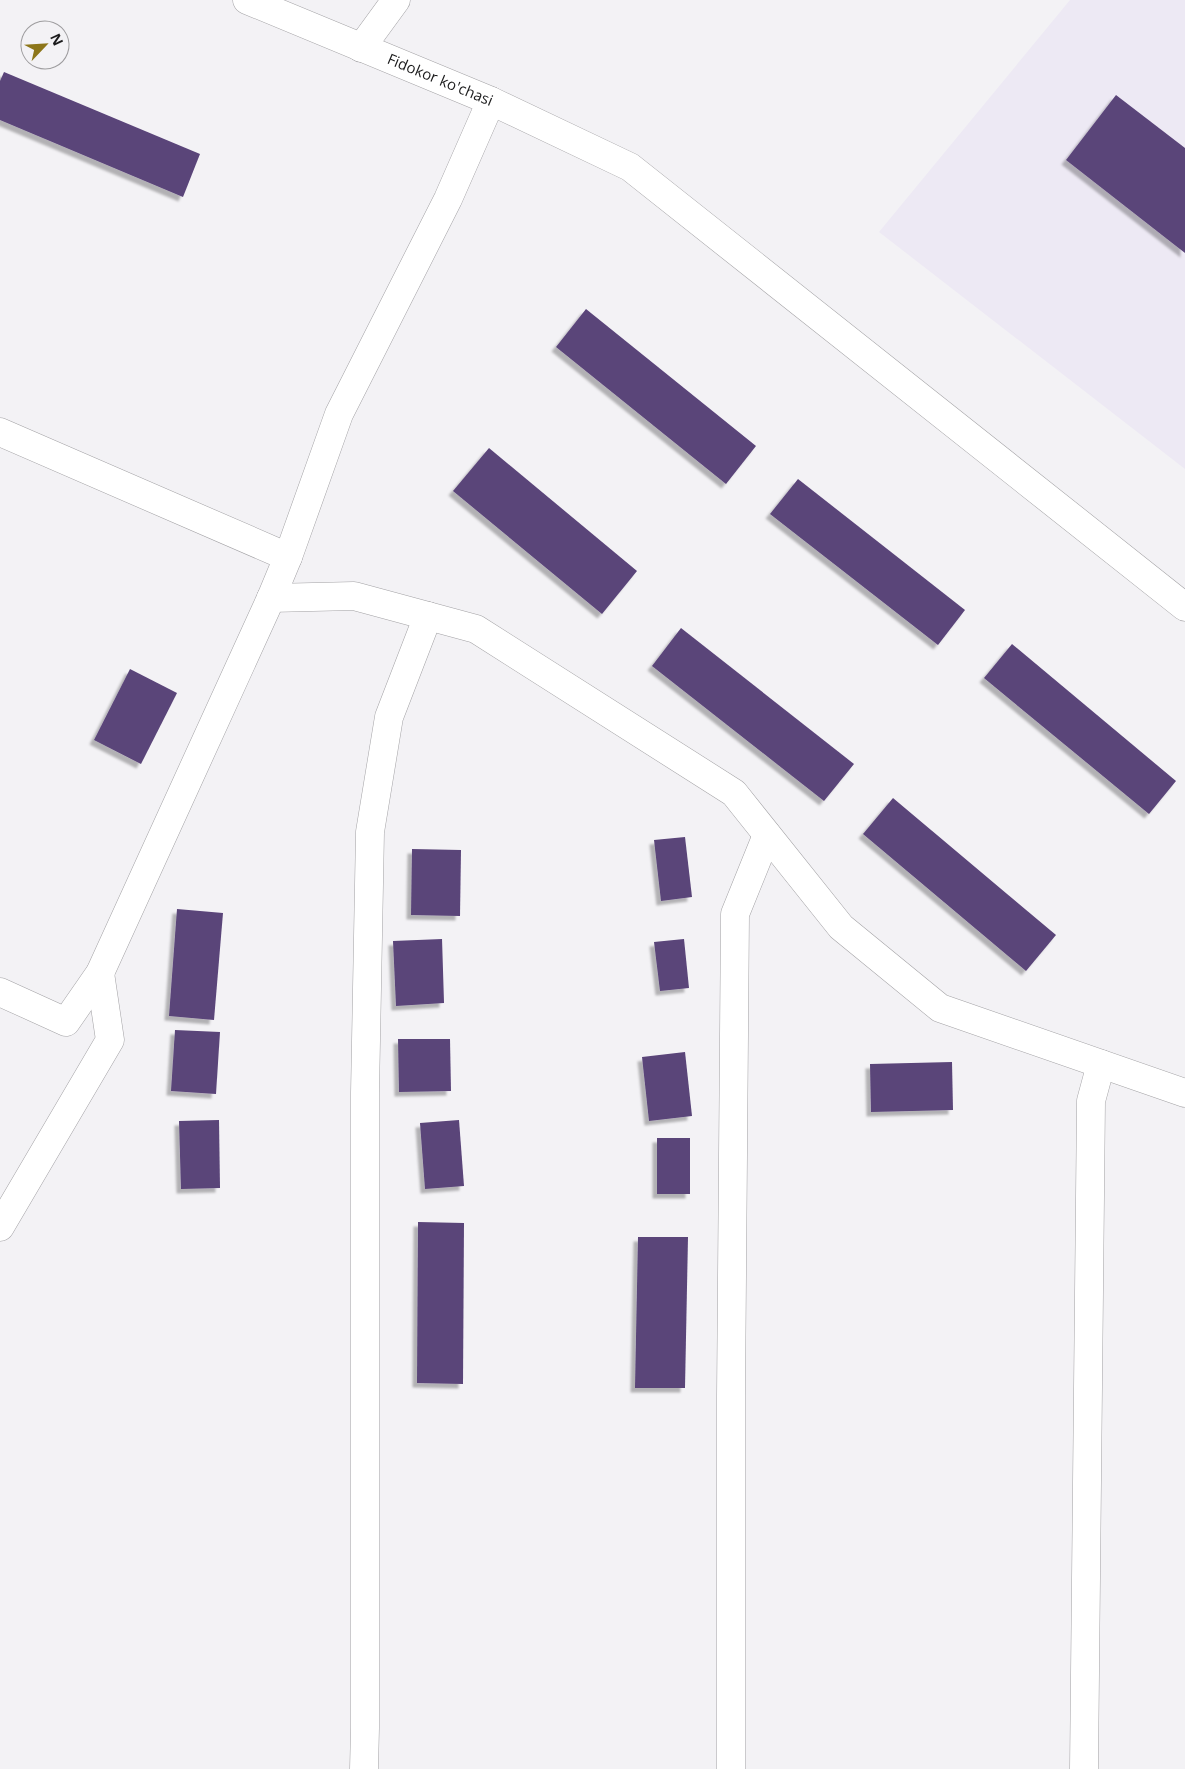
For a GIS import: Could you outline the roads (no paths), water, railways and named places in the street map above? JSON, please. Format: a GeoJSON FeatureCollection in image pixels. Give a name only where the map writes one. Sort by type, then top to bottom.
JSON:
{"type":"FeatureCollection","features":[{"type":"Feature","properties":{"kind":"street","name":"Fidokor ko'chasi"},"geometry":{"type":"LineString","coordinates":[[247,0],[285,7],[361,48],[491,101],[630,167],[1185,607]]}},
{"type":"Feature","properties":{"kind":"street"},"geometry":{"type":"LineString","coordinates":[[361,48],[396,0]]}},
{"type":"Feature","properties":{"kind":"street"},"geometry":{"type":"LineString","coordinates":[[0,992],[66,1022],[100,973],[272,598],[340,414],[448,199],[491,101]]}},
{"type":"Feature","properties":{"kind":"street"},"geometry":{"type":"LineString","coordinates":[[0,432],[288,557]]}},
{"type":"Feature","properties":{"kind":"street"},"geometry":{"type":"LineString","coordinates":[[272,598],[354,596],[476,629],[734,793],[841,927],[940,1008],[1185,1094]]}},
{"type":"Feature","properties":{"kind":"street"},"geometry":{"type":"LineString","coordinates":[[364,1769],[366,1718],[366,1093],[370,832],[389,717],[428,616]]}},
{"type":"Feature","properties":{"kind":"street"},"geometry":{"type":"LineString","coordinates":[[731,1769],[731,1396],[735,914],[767,834]]}},
{"type":"Feature","properties":{"kind":"street"},"geometry":{"type":"LineString","coordinates":[[0,1227],[110,1040],[100,973]]}},
{"type":"Feature","properties":{"kind":"street"},"geometry":{"type":"LineString","coordinates":[[1084,1769],[1091,1101],[1101,1064]]}}]}
